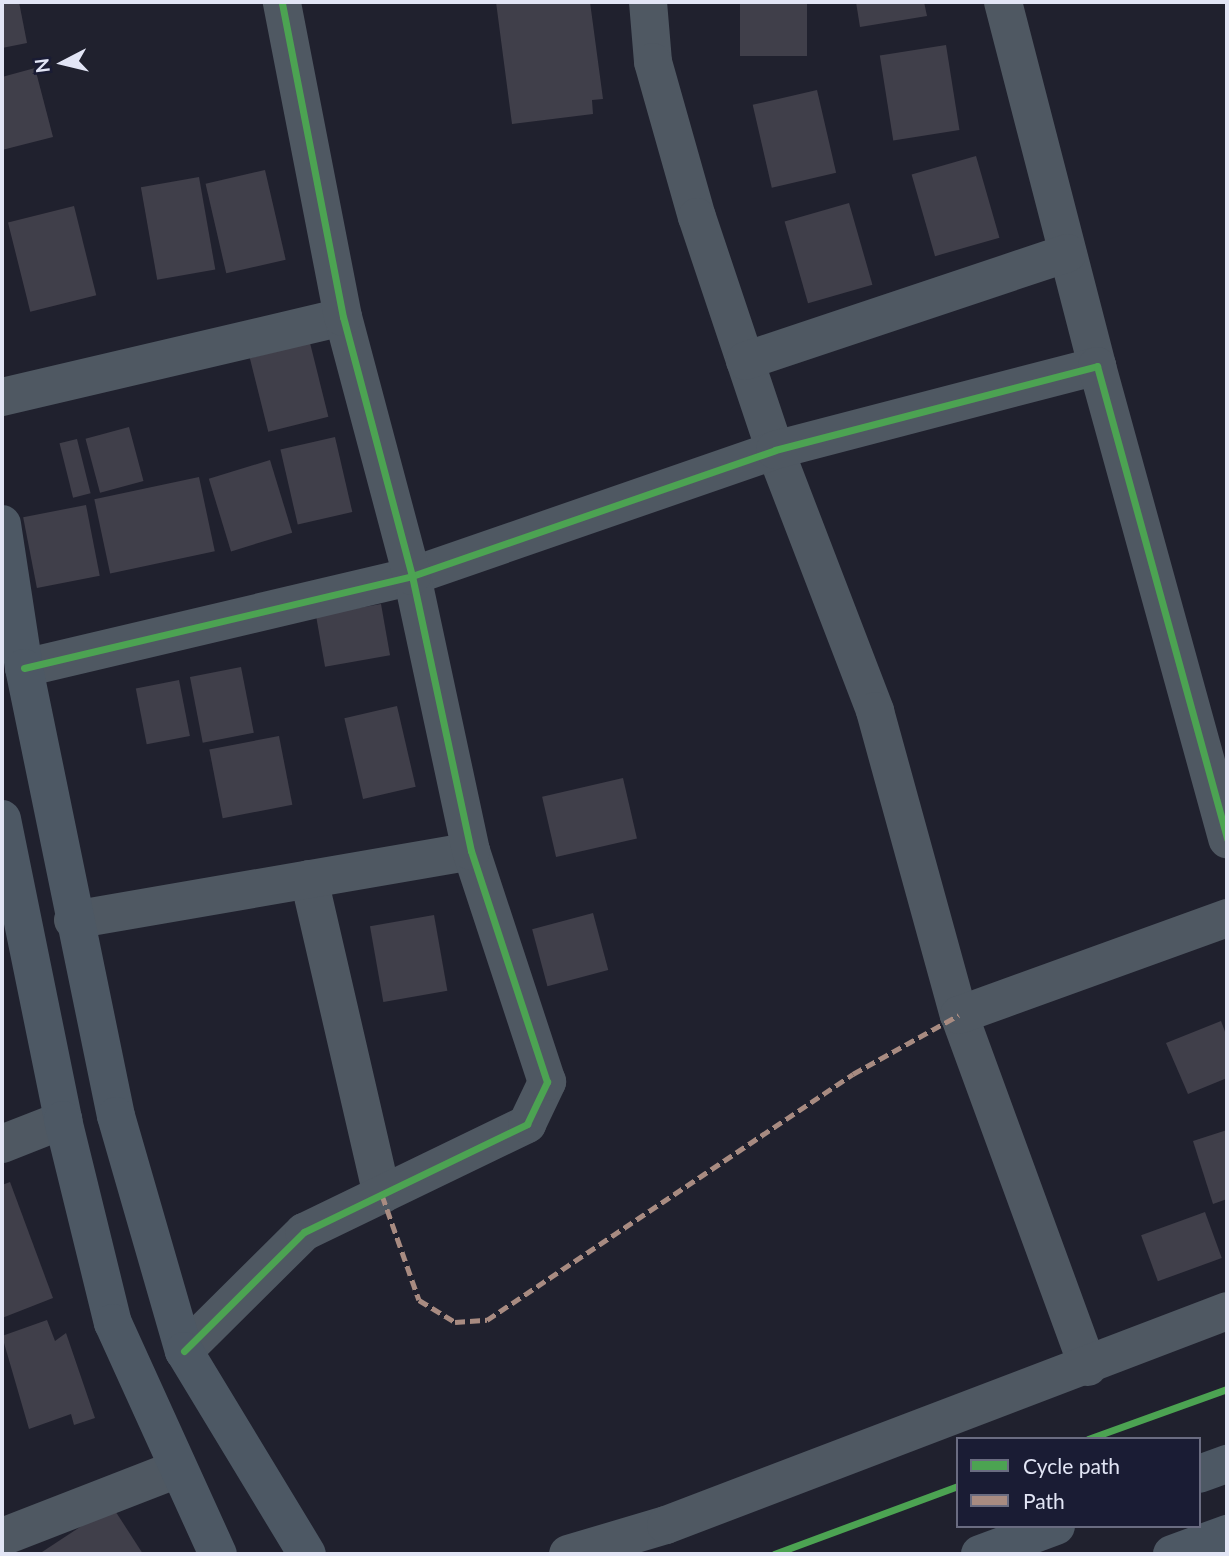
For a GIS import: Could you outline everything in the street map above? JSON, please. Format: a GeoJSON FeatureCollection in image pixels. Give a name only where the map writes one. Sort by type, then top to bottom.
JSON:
{"type":"FeatureCollection","features":[{"type":"Feature","properties":{"kind":"main road"},"geometry":{"type":"LineString","coordinates":[[2,524],[24,668],[116,1116],[184,1350],[307,1554]]}},
{"type":"Feature","properties":{"kind":"main road"},"geometry":{"type":"LineString","coordinates":[[2,819],[63,1120],[113,1323],[177,1469],[218,1554]]}},
{"type":"Feature","properties":{"kind":"main road"},"geometry":{"type":"LineString","coordinates":[[1201,1473],[1227,1464]]}},
{"type":"Feature","properties":{"kind":"main road"},"geometry":{"type":"LineString","coordinates":[[979,1554],[1050,1528]]}},
{"type":"Feature","properties":{"kind":"main road"},"geometry":{"type":"LineString","coordinates":[[1172,1554],[1227,1534]]}},
{"type":"Feature","properties":{"kind":"street"},"geometry":{"type":"LineString","coordinates":[[184,1350],[304,1232],[527,1125],[547,1082],[471,851],[412,576],[343,317],[282,2]]}},
{"type":"Feature","properties":{"kind":"street"},"geometry":{"type":"LineString","coordinates":[[648,2],[653,62],[745,361],[775,450],[875,711],[959,1015],[1088,1367]]}},
{"type":"Feature","properties":{"kind":"street"},"geometry":{"type":"LineString","coordinates":[[1003,2],[1097,366],[1227,839]]}},
{"type":"Feature","properties":{"kind":"street"},"geometry":{"type":"LineString","coordinates":[[745,361],[1067,253]]}},
{"type":"Feature","properties":{"kind":"street"},"geometry":{"type":"LineString","coordinates":[[2,397],[343,317]]}},
{"type":"Feature","properties":{"kind":"street"},"geometry":{"type":"LineString","coordinates":[[24,668],[412,576],[775,450],[1097,366]]}},
{"type":"Feature","properties":{"kind":"street"},"geometry":{"type":"LineString","coordinates":[[74,920],[471,851]]}},
{"type":"Feature","properties":{"kind":"street"},"geometry":{"type":"LineString","coordinates":[[309,879],[382,1195]]}},
{"type":"Feature","properties":{"kind":"street"},"geometry":{"type":"LineString","coordinates":[[959,1015],[1227,918]]}},
{"type":"Feature","properties":{"kind":"street"},"geometry":{"type":"LineString","coordinates":[[2,1144],[63,1120]]}},
{"type":"Feature","properties":{"kind":"street"},"geometry":{"type":"LineString","coordinates":[[568,1554],[666,1525],[1088,1367],[1227,1311]]}},
{"type":"Feature","properties":{"kind":"street"},"geometry":{"type":"LineString","coordinates":[[2,1537],[177,1469]]}},
{"type":"Feature","properties":{"kind":"building"},"geometry":{"type":"Polygon","coordinates":[[[2,2],[19,2],[27,43],[2,48],[2,2]]]}},
{"type":"Feature","properties":{"kind":"building"},"geometry":{"type":"Polygon","coordinates":[[[496,2],[590,2],[603,99],[592,100],[593,114],[512,124],[496,2]]]}},
{"type":"Feature","properties":{"kind":"building"},"geometry":{"type":"Polygon","coordinates":[[[740,2],[807,2],[807,56],[740,56],[740,2]]]}},
{"type":"Feature","properties":{"kind":"building"},"geometry":{"type":"Polygon","coordinates":[[[856,2],[924,2],[927,16],[860,27],[856,2]]]}},
{"type":"Feature","properties":{"kind":"building"},"geometry":{"type":"Polygon","coordinates":[[[946,45],[959,130],[893,140],[880,55],[946,45]]]}},
{"type":"Feature","properties":{"kind":"building"},"geometry":{"type":"Polygon","coordinates":[[[35,68],[53,137],[2,150],[2,77],[35,68]]]}},
{"type":"Feature","properties":{"kind":"building"},"geometry":{"type":"Polygon","coordinates":[[[817,90],[836,173],[772,188],[753,105],[817,90]]]}},
{"type":"Feature","properties":{"kind":"building"},"geometry":{"type":"Polygon","coordinates":[[[976,156],[999,238],[935,256],[912,174],[976,156]]]}},
{"type":"Feature","properties":{"kind":"building"},"geometry":{"type":"Polygon","coordinates":[[[265,170],[286,260],[226,273],[206,184],[265,170]]]}},
{"type":"Feature","properties":{"kind":"building"},"geometry":{"type":"Polygon","coordinates":[[[199,177],[215,270],[157,280],[141,187],[199,177]]]}},
{"type":"Feature","properties":{"kind":"building"},"geometry":{"type":"Polygon","coordinates":[[[849,203],[872,285],[808,303],[785,221],[849,203]]]}},
{"type":"Feature","properties":{"kind":"building"},"geometry":{"type":"Polygon","coordinates":[[[74,206],[96,295],[30,312],[8,222],[74,206]]]}},
{"type":"Feature","properties":{"kind":"building"},"geometry":{"type":"Polygon","coordinates":[[[310,343],[328,417],[268,432],[250,358],[310,343]]]}},
{"type":"Feature","properties":{"kind":"building"},"geometry":{"type":"Polygon","coordinates":[[[129,427],[143,481],[100,493],[86,439],[129,427]]]}},
{"type":"Feature","properties":{"kind":"building"},"geometry":{"type":"Polygon","coordinates":[[[335,437],[352,512],[298,525],[280,450],[335,437]]]}},
{"type":"Feature","properties":{"kind":"building"},"geometry":{"type":"Polygon","coordinates":[[[77,439],[91,493],[73,498],[60,443],[77,439]]]}},
{"type":"Feature","properties":{"kind":"building"},"geometry":{"type":"Polygon","coordinates":[[[270,460],[292,533],[231,551],[209,479],[270,460]]]}},
{"type":"Feature","properties":{"kind":"building"},"geometry":{"type":"Polygon","coordinates":[[[199,477],[215,551],[110,574],[94,499],[199,477]]]}},
{"type":"Feature","properties":{"kind":"building"},"geometry":{"type":"Polygon","coordinates":[[[86,505],[100,576],[37,588],[23,517],[86,505]]]}},
{"type":"Feature","properties":{"kind":"building"},"geometry":{"type":"Polygon","coordinates":[[[381,604],[390,655],[325,667],[316,615],[381,604]]]}},
{"type":"Feature","properties":{"kind":"building"},"geometry":{"type":"Polygon","coordinates":[[[241,667],[254,733],[203,743],[190,677],[241,667]]]}},
{"type":"Feature","properties":{"kind":"building"},"geometry":{"type":"Polygon","coordinates":[[[179,680],[190,736],[147,744],[136,688],[179,680]]]}},
{"type":"Feature","properties":{"kind":"building"},"geometry":{"type":"Polygon","coordinates":[[[397,706],[416,787],[363,799],[344,718],[397,706]]]}},
{"type":"Feature","properties":{"kind":"building"},"geometry":{"type":"Polygon","coordinates":[[[279,736],[292,805],[223,818],[209,750],[279,736]]]}},
{"type":"Feature","properties":{"kind":"building"},"geometry":{"type":"Polygon","coordinates":[[[623,778],[637,838],[556,857],[542,797],[623,778]]]}},
{"type":"Feature","properties":{"kind":"building"},"geometry":{"type":"Polygon","coordinates":[[[593,913],[608,970],[547,986],[532,929],[593,913]]]}},
{"type":"Feature","properties":{"kind":"building"},"geometry":{"type":"Polygon","coordinates":[[[434,915],[447,991],[383,1002],[370,926],[434,915]]]}},
{"type":"Feature","properties":{"kind":"building"},"geometry":{"type":"Polygon","coordinates":[[[1221,1021],[1227,1037],[1227,1078],[1188,1094],[1166,1043],[1221,1021]]]}},
{"type":"Feature","properties":{"kind":"building"},"geometry":{"type":"Polygon","coordinates":[[[1227,1130],[1227,1199],[1213,1204],[1193,1141],[1227,1130]]]}},
{"type":"Feature","properties":{"kind":"building"},"geometry":{"type":"Polygon","coordinates":[[[10,1182],[53,1298],[2,1318],[2,1185],[10,1182]]]}},
{"type":"Feature","properties":{"kind":"building"},"geometry":{"type":"Polygon","coordinates":[[[1205,1212],[1222,1258],[1158,1281],[1141,1235],[1205,1212]]]}},
{"type":"Feature","properties":{"kind":"building"},"geometry":{"type":"Polygon","coordinates":[[[47,1320],[55,1341],[66,1333],[95,1418],[74,1425],[71,1414],[29,1429],[2,1336],[47,1320]]]}},
{"type":"Feature","properties":{"kind":"building"},"geometry":{"type":"Polygon","coordinates":[[[112,1506],[143,1554],[43,1554],[42,1552],[112,1506]]]}},
{"type":"Feature","properties":{"kind":"marked path"},"geometry":{"type":"LineString","coordinates":[[382,1195],[419,1300],[455,1322],[487,1320],[853,1074],[959,1015]]}},
{"type":"Feature","properties":{"kind":"cycle path"},"geometry":{"type":"LineString","coordinates":[[184,1351],[304,1232],[527,1124],[547,1082],[471,851],[412,576],[343,317],[282,2]]}},
{"type":"Feature","properties":{"kind":"cycle path"},"geometry":{"type":"LineString","coordinates":[[24,668],[412,576],[775,450],[1097,366],[1227,839]]}},
{"type":"Feature","properties":{"kind":"cycle path"},"geometry":{"type":"LineString","coordinates":[[1094,1437],[1227,1389]]}},
{"type":"Feature","properties":{"kind":"cycle path"},"geometry":{"type":"LineString","coordinates":[[774,1554],[956,1487]]}}]}
